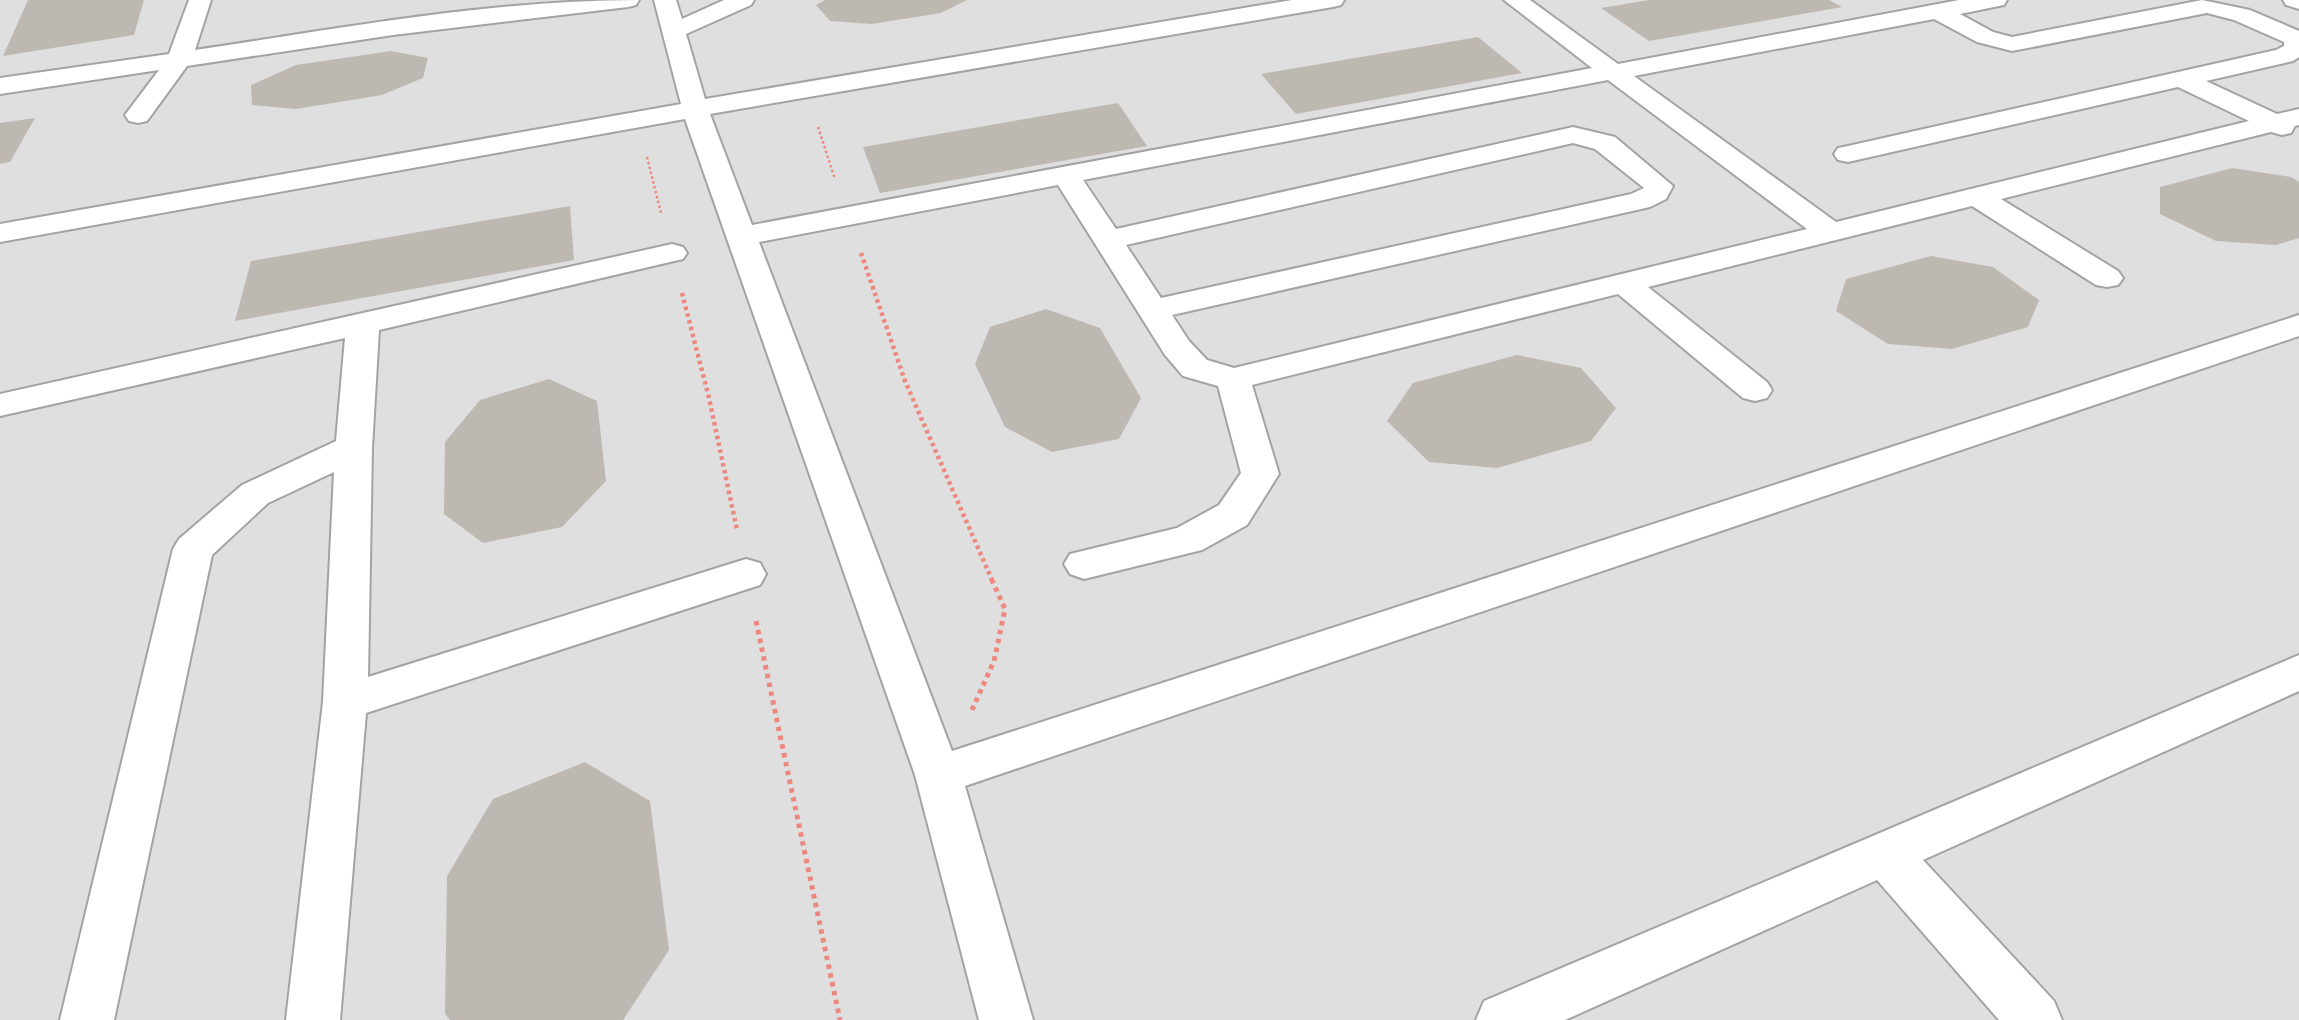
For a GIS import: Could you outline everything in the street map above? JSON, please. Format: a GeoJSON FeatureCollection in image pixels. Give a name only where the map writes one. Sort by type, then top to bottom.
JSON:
{"type":"FeatureCollection","features":[{"type":"Feature","properties":{"kind":"street"},"geometry":{"type":"LineString","coordinates":[[138,115],[180,60],[200,0]]}},
{"type":"Feature","properties":{"kind":"street"},"geometry":{"type":"LineString","coordinates":[[393,28],[400,0]]}},
{"type":"Feature","properties":{"kind":"street"},"geometry":{"type":"LineString","coordinates":[[0,86],[393,28],[628,0]]}},
{"type":"Feature","properties":{"kind":"street"},"geometry":{"type":"LineString","coordinates":[[665,0],[695,109],[741,236],[954,770],[1006,1020]]}},
{"type":"Feature","properties":{"kind":"street"},"geometry":{"type":"LineString","coordinates":[[674,31],[743,0]]}},
{"type":"Feature","properties":{"kind":"street"},"geometry":{"type":"LineString","coordinates":[[0,233],[695,109],[1334,0]]}},
{"type":"Feature","properties":{"kind":"street"},"geometry":{"type":"LineString","coordinates":[[1515,0],[1831,232]]}},
{"type":"Feature","properties":{"kind":"street"},"geometry":{"type":"LineString","coordinates":[[741,236],[1996,0]]}},
{"type":"Feature","properties":{"kind":"street"},"geometry":{"type":"LineString","coordinates":[[2294,0],[2299,2]]}},
{"type":"Feature","properties":{"kind":"street"},"geometry":{"type":"LineString","coordinates":[[1848,154],[2284,56],[2296,49],[2296,38],[2242,15],[2207,6],[2012,44],[1985,37],[1938,11]]}},
{"type":"Feature","properties":{"kind":"street"},"geometry":{"type":"LineString","coordinates":[[2181,79],[2291,125]]}},
{"type":"Feature","properties":{"kind":"street"},"geometry":{"type":"LineString","coordinates":[[1066,175],[1177,348],[1195,369],[1233,379],[1976,196],[2291,125]]}},
{"type":"Feature","properties":{"kind":"street"},"geometry":{"type":"LineString","coordinates":[[1108,240],[1573,135],[1605,144],[1660,186],[1656,193],[1640,201],[1153,310]]}},
{"type":"Feature","properties":{"kind":"street"},"geometry":{"type":"LineString","coordinates":[[1976,196],[2107,278]]}},
{"type":"Feature","properties":{"kind":"street"},"geometry":{"type":"LineString","coordinates":[[0,405],[672,253]]}},
{"type":"Feature","properties":{"kind":"street"},"geometry":{"type":"LineString","coordinates":[[1624,284],[1755,390]]}},
{"type":"Feature","properties":{"kind":"street"},"geometry":{"type":"LineString","coordinates":[[313,1020],[345,702],[354,448],[363,324]]}},
{"type":"Feature","properties":{"kind":"street"},"geometry":{"type":"LineString","coordinates":[[954,770],[2299,325]]}},
{"type":"Feature","properties":{"kind":"street"},"geometry":{"type":"LineString","coordinates":[[1084,564],[1188,540],[1233,515],[1260,474],[1233,379]]}},
{"type":"Feature","properties":{"kind":"street"},"geometry":{"type":"LineString","coordinates":[[87,1020],[193,548],[255,494],[354,448]]}},
{"type":"Feature","properties":{"kind":"street"},"geometry":{"type":"LineString","coordinates":[[345,702],[746,574]]}},
{"type":"Feature","properties":{"kind":"street"},"geometry":{"type":"LineString","coordinates":[[1503,1020],[2299,672]]}},
{"type":"Feature","properties":{"kind":"street"},"geometry":{"type":"LineString","coordinates":[[1885,853],[2035,1020]]}},
{"type":"Feature","properties":{"kind":"path"},"geometry":{"type":"LineString","coordinates":[[805,90],[905,381],[1005,609],[1001,638],[987,686],[966,720],[954,770]]}},
{"type":"Feature","properties":{"kind":"shaded area"},"geometry":{"type":"Polygon","coordinates":[[[0,0],[2299,0],[2299,1020],[0,1020],[0,0]]]}},
{"type":"Feature","properties":{"kind":"building"},"geometry":{"type":"Polygon","coordinates":[[[28,0],[144,0],[134,35],[3,56],[28,0]]]}},
{"type":"Feature","properties":{"kind":"building"},"geometry":{"type":"Polygon","coordinates":[[[825,0],[967,0],[941,13],[872,24],[830,21],[816,5],[825,0]]]}},
{"type":"Feature","properties":{"kind":"building"},"geometry":{"type":"Polygon","coordinates":[[[1649,0],[1829,0],[1842,7],[1649,41],[1601,8],[1649,0]]]}},
{"type":"Feature","properties":{"kind":"building"},"geometry":{"type":"Polygon","coordinates":[[[1478,37],[1522,73],[1296,114],[1261,74],[1478,37]]]}},
{"type":"Feature","properties":{"kind":"building"},"geometry":{"type":"Polygon","coordinates":[[[391,51],[428,58],[423,78],[382,95],[296,109],[252,105],[251,85],[296,65],[391,51]]]}},
{"type":"Feature","properties":{"kind":"building"},"geometry":{"type":"Polygon","coordinates":[[[1118,103],[1147,146],[880,193],[863,147],[1118,103]]]}},
{"type":"Feature","properties":{"kind":"building"},"geometry":{"type":"Polygon","coordinates":[[[35,118],[10,162],[0,164],[0,123],[35,118]]]}},
{"type":"Feature","properties":{"kind":"building"},"geometry":{"type":"Polygon","coordinates":[[[2232,168],[2291,177],[2299,182],[2299,238],[2276,245],[2216,241],[2160,214],[2160,187],[2232,168]]]}},
{"type":"Feature","properties":{"kind":"building"},"geometry":{"type":"Polygon","coordinates":[[[570,206],[574,260],[235,321],[251,261],[570,206]]]}},
{"type":"Feature","properties":{"kind":"building"},"geometry":{"type":"Polygon","coordinates":[[[1931,256],[1993,267],[2039,300],[2028,327],[1952,349],[1888,344],[1836,311],[1846,279],[1931,256]]]}},
{"type":"Feature","properties":{"kind":"building"},"geometry":{"type":"Polygon","coordinates":[[[1046,309],[1100,328],[1141,398],[1119,439],[1052,452],[1005,427],[975,364],[990,327],[1046,309]]]}},
{"type":"Feature","properties":{"kind":"building"},"geometry":{"type":"Polygon","coordinates":[[[1517,355],[1581,368],[1616,408],[1591,441],[1497,468],[1429,462],[1387,421],[1413,383],[1517,355]]]}},
{"type":"Feature","properties":{"kind":"building"},"geometry":{"type":"Polygon","coordinates":[[[549,379],[597,401],[606,481],[562,527],[483,543],[444,514],[445,442],[480,400],[549,379]]]}},
{"type":"Feature","properties":{"kind":"building"},"geometry":{"type":"Polygon","coordinates":[[[585,762],[650,801],[669,950],[623,1020],[450,1020],[445,1014],[447,876],[493,799],[585,762]]]}}]}
